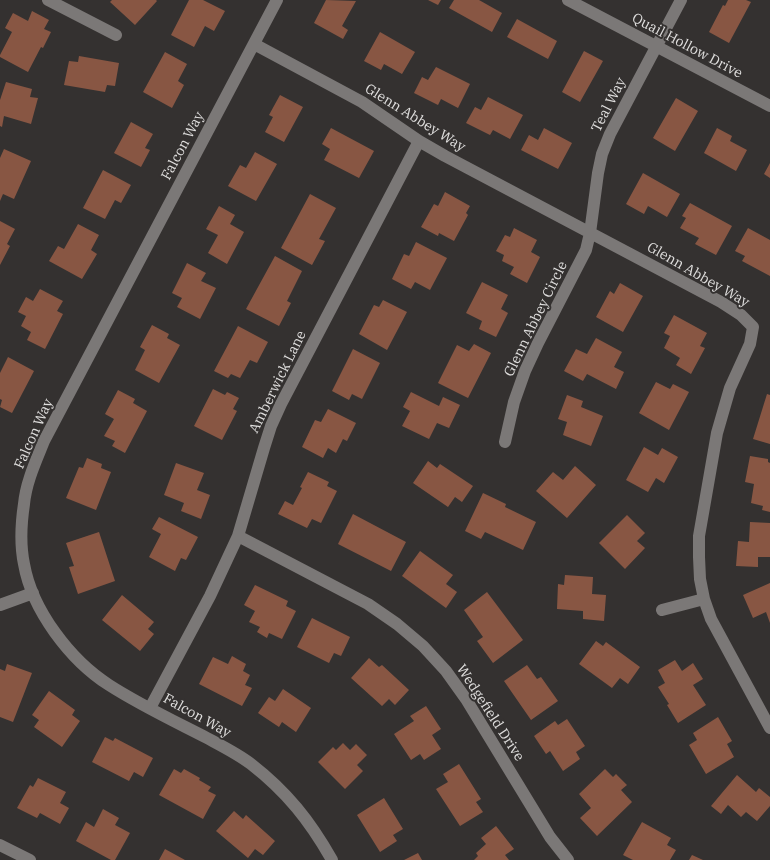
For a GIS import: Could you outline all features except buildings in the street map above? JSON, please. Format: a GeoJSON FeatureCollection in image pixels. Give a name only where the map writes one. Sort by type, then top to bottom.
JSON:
{"type":"FeatureCollection","features":[{"type":"Feature","properties":{"kind":"street"},"geometry":{"type":"LineString","coordinates":[[48,0],[116,35]]}},
{"type":"Feature","properties":{"kind":"street","name":"Falcon Way"},"geometry":{"type":"LineString","coordinates":[[277,0],[44,441],[32,472],[24,503],[21,534],[24,564],[33,593],[46,620],[84,666],[108,684],[250,763],[275,784],[302,813],[317,834],[332,860]]}},
{"type":"Feature","properties":{"kind":"street","name":"Quail Hollow Drive"},"geometry":{"type":"LineString","coordinates":[[568,0],[770,106]]}},
{"type":"Feature","properties":{"kind":"street","name":"Teal Way"},"geometry":{"type":"LineString","coordinates":[[590,233],[602,154],[610,134],[682,0]]}},
{"type":"Feature","properties":{"kind":"street","name":"Glenn Abbey Way"},"geometry":{"type":"LineString","coordinates":[[254,44],[362,102],[420,141],[721,302],[741,315],[753,327],[750,344],[730,388],[717,433],[699,536],[700,579],[704,599],[712,619],[770,728]]}},
{"type":"Feature","properties":{"kind":"street","name":"Amberwick Lane"},"geometry":{"type":"LineString","coordinates":[[150,708],[210,596],[238,536],[271,426],[281,404],[420,141]]}},
{"type":"Feature","properties":{"kind":"street","name":"Glenn Abbey Circle"},"geometry":{"type":"LineString","coordinates":[[505,442],[514,402],[525,371],[586,250],[590,233]]}},
{"type":"Feature","properties":{"kind":"street","name":"Wedgefield Drive"},"geometry":{"type":"LineString","coordinates":[[238,536],[368,604],[397,624],[423,646],[446,671],[466,698],[550,837],[568,860]]}},
{"type":"Feature","properties":{"kind":"street"},"geometry":{"type":"LineString","coordinates":[[0,605],[33,593]]}},
{"type":"Feature","properties":{"kind":"street"},"geometry":{"type":"LineString","coordinates":[[662,610],[704,599]]}},
{"type":"Feature","properties":{"kind":"street"},"geometry":{"type":"LineString","coordinates":[[0,845],[29,860]]}}]}
